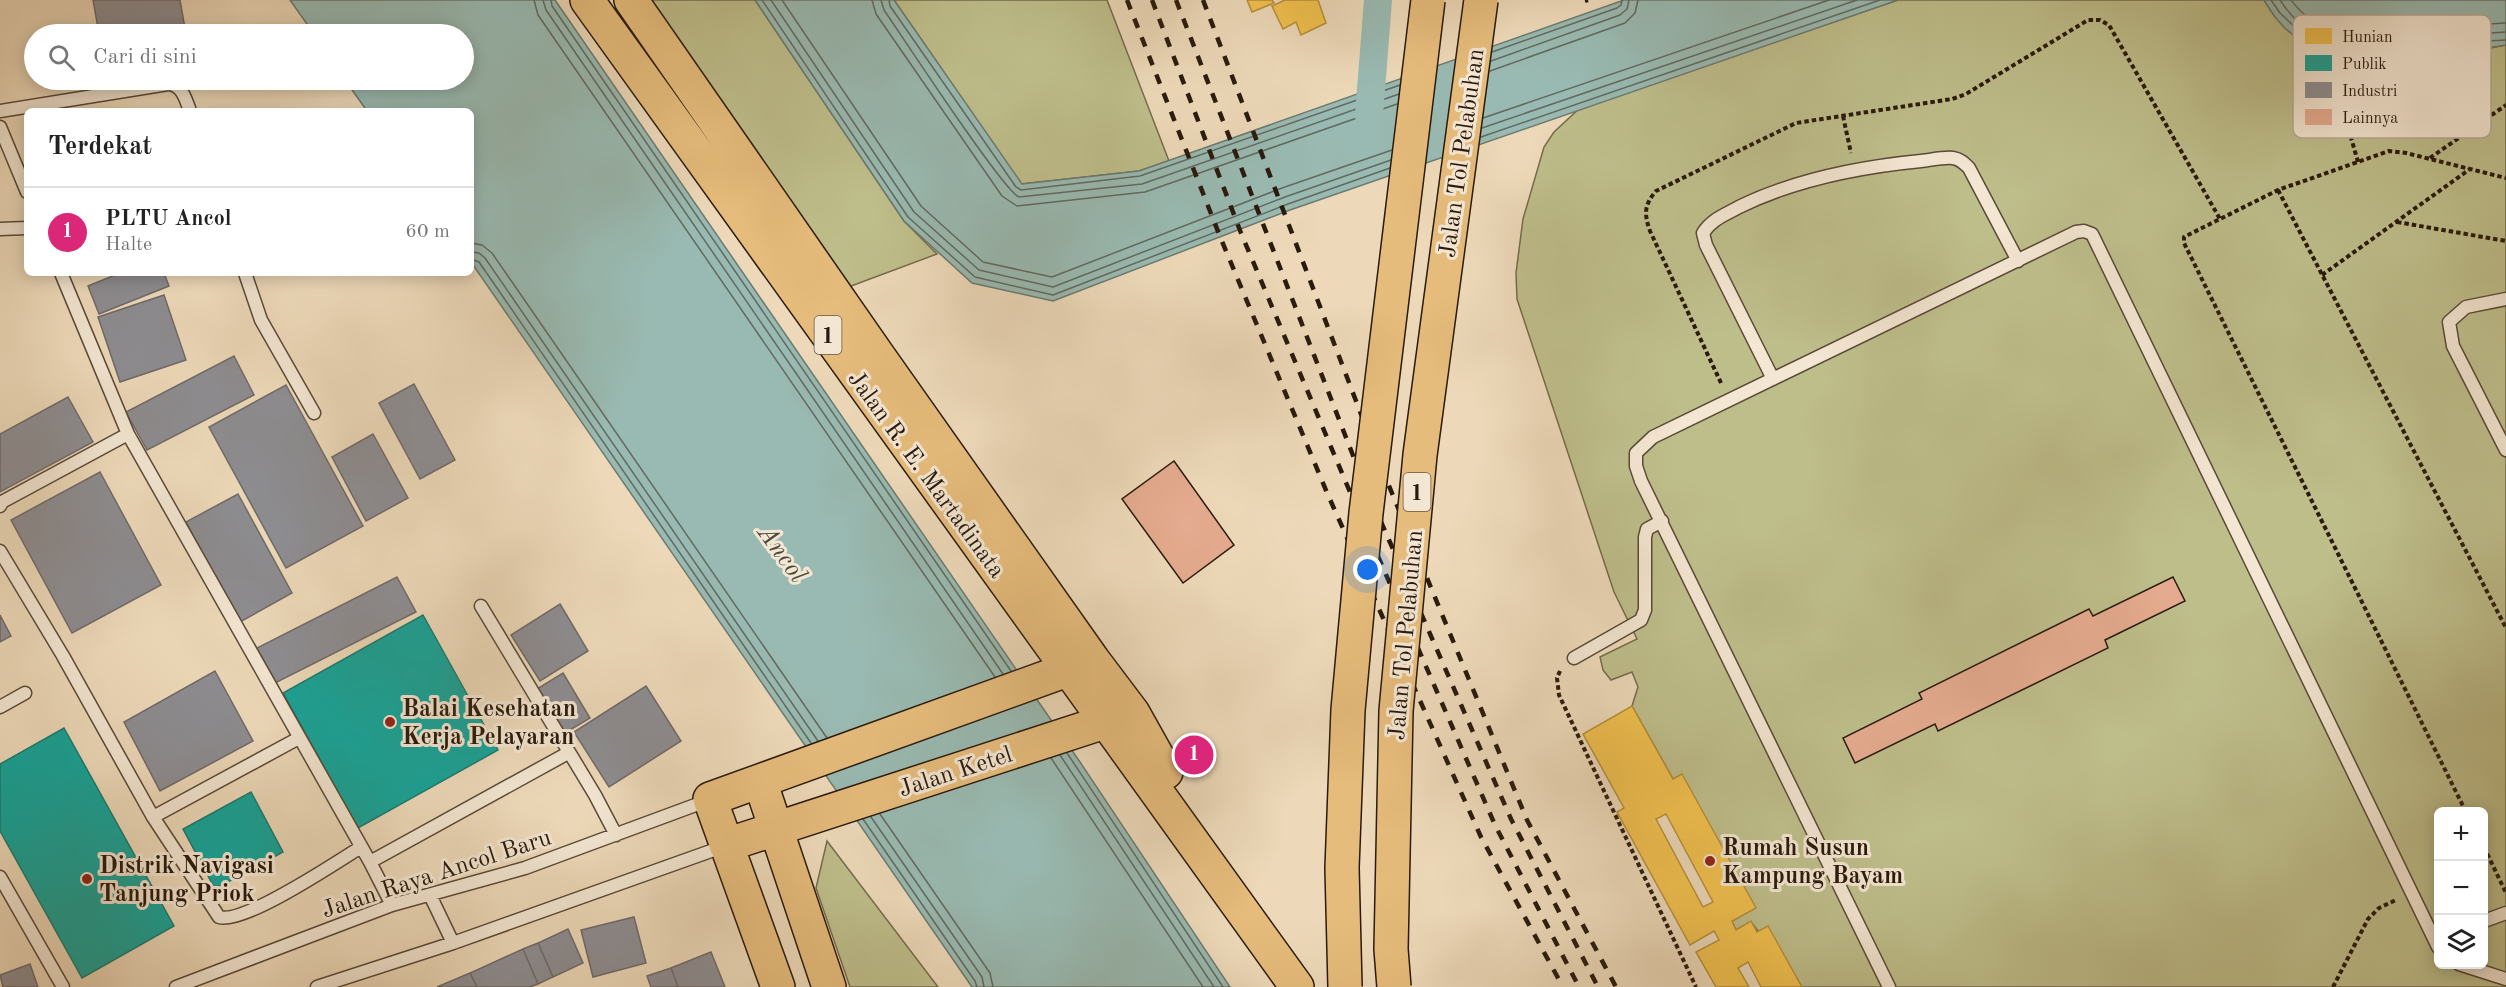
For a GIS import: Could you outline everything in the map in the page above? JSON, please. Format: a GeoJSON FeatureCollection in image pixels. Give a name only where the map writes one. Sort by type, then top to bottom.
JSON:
{"type":"FeatureCollection","features":[{"type":"Feature","properties":{"kind":"highway","name":"Jalan R. E. Martadinata"},"geometry":{"type":"LineString","coordinates":[[587,0],[1069,670],[1120,717],[1247,918],[1297,987]]}},
{"type":"Feature","properties":{"kind":"highway","name":"Jalan R. E. Martadinata"},"geometry":{"type":"LineString","coordinates":[[631,0],[870,345],[1069,670]]}},
{"type":"Feature","properties":{"kind":"highway","name":"Jalan Tol Pelabuhan"},"geometry":{"type":"LineString","coordinates":[[1345,987],[1341,868],[1348,710],[1366,513],[1428,0]]}},
{"type":"Feature","properties":{"kind":"highway","name":"Jalan Tol Pelabuhan"},"geometry":{"type":"LineString","coordinates":[[1394,987],[1391,949],[1396,711],[1420,454],[1481,0]]}},
{"type":"Feature","properties":{"kind":"highway"},"geometry":{"type":"LineString","coordinates":[[778,987],[710,799],[1069,670]]}},
{"type":"Feature","properties":{"kind":"highway","name":"Jalan Ketel"},"geometry":{"type":"LineString","coordinates":[[726,845],[1120,717]]}},
{"type":"Feature","properties":{"kind":"highway"},"geometry":{"type":"LineString","coordinates":[[760,781],[829,987]]}},
{"type":"Feature","properties":{"kind":"lane"},"geometry":{"type":"LineString","coordinates":[[0,111],[131,90]]}},
{"type":"Feature","properties":{"kind":"lane"},"geometry":{"type":"LineString","coordinates":[[180,90],[189,108]]}},
{"type":"Feature","properties":{"kind":"lane"},"geometry":{"type":"LineString","coordinates":[[0,127],[24,185]]}},
{"type":"Feature","properties":{"kind":"lane"},"geometry":{"type":"LineString","coordinates":[[1773,379],[1706,245],[1703,233],[1710,222],[1757,198],[1795,184],[1854,171],[1952,158],[1962,161],[1969,168],[2018,261]]}},
{"type":"Feature","properties":{"kind":"lane"},"geometry":{"type":"LineString","coordinates":[[0,230],[24,228]]}},
{"type":"Feature","properties":{"kind":"lane"},"geometry":{"type":"LineString","coordinates":[[1889,987],[1641,481],[1636,466],[1636,453],[1653,437],[2076,232],[2084,231],[2092,234],[2413,892],[2434,928]]}},
{"type":"Feature","properties":{"kind":"lane"},"geometry":{"type":"LineString","coordinates":[[62,276],[128,434],[362,847],[392,905]]}},
{"type":"Feature","properties":{"kind":"lane"},"geometry":{"type":"LineString","coordinates":[[246,276],[261,320],[312,409]]}},
{"type":"Feature","properties":{"kind":"lane"},"geometry":{"type":"LineString","coordinates":[[2506,300],[2466,307],[2449,322],[2453,346],[2506,450]]}},
{"type":"Feature","properties":{"kind":"lane"},"geometry":{"type":"LineString","coordinates":[[0,506],[2,502],[128,434]]}},
{"type":"Feature","properties":{"kind":"lane"},"geometry":{"type":"LineString","coordinates":[[1574,658],[1641,620],[1645,610],[1645,537],[1647,530],[1662,521]]}},
{"type":"Feature","properties":{"kind":"lane"},"geometry":{"type":"LineString","coordinates":[[0,551],[63,656],[153,817],[215,912],[223,918],[234,917],[298,886],[362,847]]}},
{"type":"Feature","properties":{"kind":"lane"},"geometry":{"type":"LineString","coordinates":[[481,606],[595,795],[616,836]]}},
{"type":"Feature","properties":{"kind":"lane"},"geometry":{"type":"LineString","coordinates":[[0,707],[25,693]]}},
{"type":"Feature","properties":{"kind":"lane"},"geometry":{"type":"LineString","coordinates":[[153,817],[299,738]]}},
{"type":"Feature","properties":{"kind":"lane"},"geometry":{"type":"LineString","coordinates":[[370,862],[568,753]]}},
{"type":"Feature","properties":{"kind":"lane","name":"Jalan Raya Ancol Baru"},"geometry":{"type":"LineString","coordinates":[[176,987],[392,905],[525,868],[616,836],[710,799]]}},
{"type":"Feature","properties":{"kind":"lane"},"geometry":{"type":"LineString","coordinates":[[317,987],[453,943],[726,845]]}},
{"type":"Feature","properties":{"kind":"lane"},"geometry":{"type":"LineString","coordinates":[[0,877],[63,987]]}},
{"type":"Feature","properties":{"kind":"lane"},"geometry":{"type":"LineString","coordinates":[[430,895],[453,943]]}},
{"type":"Feature","properties":{"kind":"lane"},"geometry":{"type":"LineString","coordinates":[[2488,920],[2506,913]]}},
{"type":"Feature","properties":{"kind":"lane"},"geometry":{"type":"LineString","coordinates":[[2475,969],[2506,979]]}},
{"type":"Feature","properties":{"kind":"path"},"geometry":{"type":"LineString","coordinates":[[2492,114],[2506,105]]}},
{"type":"Feature","properties":{"kind":"path"},"geometry":{"type":"LineString","coordinates":[[1843,116],[1854,171]]}},
{"type":"Feature","properties":{"kind":"path"},"geometry":{"type":"LineString","coordinates":[[2351,138],[2358,162]]}},
{"type":"Feature","properties":{"kind":"path"},"geometry":{"type":"LineString","coordinates":[[2429,158],[2458,138]]}},
{"type":"Feature","properties":{"kind":"path"},"geometry":{"type":"LineString","coordinates":[[2464,807],[2184,243],[2184,237],[2278,190],[2389,151],[2429,158],[2506,178]]}},
{"type":"Feature","properties":{"kind":"path"},"geometry":{"type":"LineString","coordinates":[[2322,275],[2470,169]]}},
{"type":"Feature","properties":{"kind":"path"},"geometry":{"type":"LineString","coordinates":[[2278,190],[2506,628]]}},
{"type":"Feature","properties":{"kind":"path"},"geometry":{"type":"LineString","coordinates":[[2397,222],[2506,241]]}},
{"type":"Feature","properties":{"kind":"path"},"geometry":{"type":"LineString","coordinates":[[1574,658],[1560,672],[1557,687],[1559,695],[1696,987]]}},
{"type":"Feature","properties":{"kind":"path"},"geometry":{"type":"LineString","coordinates":[[2488,856],[2506,893]]}},
{"type":"Feature","properties":{"kind":"path"},"geometry":{"type":"LineString","coordinates":[[2333,987],[2368,919],[2379,908],[2413,892]]}},
{"type":"Feature","properties":{"kind":"green space"},"geometry":{"type":"Polygon","coordinates":[[[629,0],[755,0],[904,221],[937,254],[835,292],[629,0]]]}},
{"type":"Feature","properties":{"kind":"green space"},"geometry":{"type":"Polygon","coordinates":[[[894,0],[1107,0],[1169,161],[1139,171],[1021,184],[894,0]]]}},
{"type":"Feature","properties":{"kind":"green space"},"geometry":{"type":"Polygon","coordinates":[[[1898,0],[2264,0],[2275,17],[2293,20],[2293,138],[2491,138],[2491,48],[2506,45],[2506,987],[1802,987],[1751,922],[1736,930],[1732,921],[1755,908],[1673,779],[1632,706],[1638,687],[1632,672],[1611,680],[1603,670],[1600,657],[1637,639],[1614,592],[1517,299],[1516,273],[1523,219],[1544,147],[1554,132],[1580,108],[1898,0]]]}},
{"type":"Feature","properties":{"kind":"green space"},"geometry":{"type":"Polygon","coordinates":[[[827,841],[938,987],[850,987],[816,888],[827,841]]]}},
{"type":"Feature","properties":{"kind":"water","name":"Ancol"},"geometry":{"type":"Polygon","coordinates":[[[290,0],[555,0],[1080,762],[1230,987],[972,987],[474,266],[474,108],[365,108],[352,90],[474,90],[474,24],[307,24],[290,0]]]}},
{"type":"Feature","properties":{"kind":"water"},"geometry":{"type":"Polygon","coordinates":[[[755,0],[894,0],[1022,184],[1139,171],[1624,0],[1898,0],[1290,210],[1053,301],[972,283],[904,221],[755,0]]]}},
{"type":"Feature","properties":{"kind":"water"},"geometry":{"type":"Polygon","coordinates":[[[2264,0],[2506,0],[2506,45],[2491,47],[2491,15],[2293,15],[2293,35],[2278,21],[2264,0]]]}},
{"type":"Feature","properties":{"kind":"building: Hunian"},"geometry":{"type":"Polygon","coordinates":[[[1247,0],[1272,0],[1274,3],[1252,12],[1247,0]]]}},
{"type":"Feature","properties":{"kind":"building: Hunian"},"geometry":{"type":"Polygon","coordinates":[[[1285,0],[1318,0],[1326,23],[1301,35],[1296,22],[1283,29],[1272,6],[1285,0]]]}},
{"type":"Feature","properties":{"kind":"building: Hunian","name":"Rumah Susun Kampung Bayam"},"geometry":{"type":"Polygon","coordinates":[[[1632,706],[1673,779],[1682,774],[1756,908],[1732,921],[1736,930],[1751,921],[1757,932],[1768,926],[1802,987],[1761,987],[1748,962],[1738,968],[1749,987],[1716,987],[1696,952],[1719,940],[1714,931],[1690,945],[1617,812],[1624,808],[1583,734],[1632,706]],[[1666,814],[1656,819],[1703,907],[1713,902],[1666,814]]]}},
{"type":"Feature","properties":{"kind":"building: Publik","name":"Balai Kesehatan Kerja Pelayaran"},"geometry":{"type":"Polygon","coordinates":[[[423,615],[498,750],[358,828],[283,693],[423,615]]]}},
{"type":"Feature","properties":{"kind":"building: Publik","name":"Distrik Navigasi Tanjung Priok"},"geometry":{"type":"Polygon","coordinates":[[[64,728],[174,926],[82,978],[0,831],[0,764],[64,728]]]}},
{"type":"Feature","properties":{"kind":"building: Publik"},"geometry":{"type":"Polygon","coordinates":[[[251,792],[283,852],[215,889],[183,829],[251,792]]]}},
{"type":"Feature","properties":{"kind":"building: Industri"},"geometry":{"type":"Polygon","coordinates":[[[93,0],[180,0],[184,24],[97,24],[93,0]]]}},
{"type":"Feature","properties":{"kind":"building: Industri"},"geometry":{"type":"Polygon","coordinates":[[[113,276],[165,276],[169,286],[99,314],[88,286],[113,276]]]}},
{"type":"Feature","properties":{"kind":"building: Industri"},"geometry":{"type":"Polygon","coordinates":[[[164,295],[186,360],[120,382],[98,317],[164,295]]]}},
{"type":"Feature","properties":{"kind":"building: Industri"},"geometry":{"type":"Polygon","coordinates":[[[234,356],[254,395],[147,450],[126,412],[234,356]]]}},
{"type":"Feature","properties":{"kind":"building: Industri"},"geometry":{"type":"Polygon","coordinates":[[[414,384],[455,460],[420,479],[379,403],[414,384]]]}},
{"type":"Feature","properties":{"kind":"building: Industri"},"geometry":{"type":"Polygon","coordinates":[[[286,385],[363,526],[286,568],[209,427],[286,385]]]}},
{"type":"Feature","properties":{"kind":"building: Industri"},"geometry":{"type":"Polygon","coordinates":[[[68,397],[93,442],[0,492],[0,434],[68,397]]]}},
{"type":"Feature","properties":{"kind":"building: Industri"},"geometry":{"type":"Polygon","coordinates":[[[373,434],[408,498],[366,521],[332,457],[373,434]]]}},
{"type":"Feature","properties":{"kind":"building: Industri"},"geometry":{"type":"Polygon","coordinates":[[[100,472],[161,585],[72,633],[11,520],[100,472]]]}},
{"type":"Feature","properties":{"kind":"building: Industri"},"geometry":{"type":"Polygon","coordinates":[[[238,494],[292,593],[240,622],[186,522],[238,494]]]}},
{"type":"Feature","properties":{"kind":"building: Industri"},"geometry":{"type":"Polygon","coordinates":[[[397,577],[416,612],[273,684],[255,649],[397,577]]]}},
{"type":"Feature","properties":{"kind":"building: Industri"},"geometry":{"type":"Polygon","coordinates":[[[560,604],[588,651],[540,681],[511,635],[560,604]]]}},
{"type":"Feature","properties":{"kind":"building: Industri"},"geometry":{"type":"Polygon","coordinates":[[[0,615],[11,636],[0,642],[0,615]]]}},
{"type":"Feature","properties":{"kind":"building: Industri"},"geometry":{"type":"Polygon","coordinates":[[[215,671],[253,741],[160,791],[124,722],[215,671]]]}},
{"type":"Feature","properties":{"kind":"building: Industri"},"geometry":{"type":"Polygon","coordinates":[[[563,673],[590,718],[565,733],[537,689],[563,673]]]}},
{"type":"Feature","properties":{"kind":"building: Industri"},"geometry":{"type":"Polygon","coordinates":[[[646,686],[681,741],[609,787],[574,732],[646,686]]]}},
{"type":"Feature","properties":{"kind":"building: Industri"},"geometry":{"type":"Polygon","coordinates":[[[634,917],[646,963],[593,977],[581,930],[634,917]]]}},
{"type":"Feature","properties":{"kind":"building: Industri"},"geometry":{"type":"Polygon","coordinates":[[[568,929],[583,963],[553,977],[538,943],[568,929]]]}},
{"type":"Feature","properties":{"kind":"building: Industri"},"geometry":{"type":"Polygon","coordinates":[[[538,943],[553,977],[538,984],[523,949],[538,943]]]}},
{"type":"Feature","properties":{"kind":"building: Industri"},"geometry":{"type":"Polygon","coordinates":[[[523,949],[538,984],[530,987],[477,987],[470,973],[523,949]]]}},
{"type":"Feature","properties":{"kind":"building: Industri"},"geometry":{"type":"Polygon","coordinates":[[[711,952],[725,987],[678,987],[671,968],[711,952]]]}},
{"type":"Feature","properties":{"kind":"building: Industri"},"geometry":{"type":"Polygon","coordinates":[[[30,964],[38,987],[3,987],[0,975],[30,964]]]}},
{"type":"Feature","properties":{"kind":"building: Industri"},"geometry":{"type":"Polygon","coordinates":[[[671,968],[678,987],[651,987],[647,976],[671,968]]]}},
{"type":"Feature","properties":{"kind":"building: Industri"},"geometry":{"type":"Polygon","coordinates":[[[470,973],[477,987],[437,987],[470,973]]]}},
{"type":"Feature","properties":{"kind":"building: Lainnya"},"geometry":{"type":"Polygon","coordinates":[[[1174,461],[1234,545],[1183,583],[1122,499],[1174,461]]]}},
{"type":"Feature","properties":{"kind":"building: Lainnya"},"geometry":{"type":"Polygon","coordinates":[[[2173,577],[2185,601],[2105,640],[2108,648],[1938,731],[1935,724],[1855,763],[1843,738],[1922,699],[1919,693],[2089,609],[2093,616],[2173,577]]]}},
{"type":"Feature","properties":{"kind":"waterway"},"geometry":{"type":"LineString","coordinates":[[1369,115],[1378,0]]}},
{"type":"Feature","properties":{"kind":"railway"},"geometry":{"type":"LineString","coordinates":[[1127,0],[1221,239],[1328,495],[1481,837],[1563,987]]}},
{"type":"Feature","properties":{"kind":"railway"},"geometry":{"type":"LineString","coordinates":[[1152,0],[1241,233],[1347,485],[1495,825],[1579,987]]}},
{"type":"Feature","properties":{"kind":"railway"},"geometry":{"type":"LineString","coordinates":[[1176,0],[1361,476],[1511,819],[1598,987]]}},
{"type":"Feature","properties":{"kind":"railway"},"geometry":{"type":"LineString","coordinates":[[1203,0],[1382,469],[1527,820],[1616,987]]}},
{"type":"Feature","properties":{"kind":"place","name":"Balai Kesehatan Kerja Pelayaran"},"geometry":{"type":"Point","coordinates":[390,722]}},
{"type":"Feature","properties":{"kind":"place","name":"PLTU Ancol"},"geometry":{"type":"Point","coordinates":[1194,755]}},
{"type":"Feature","properties":{"kind":"place","name":"Rumah Susun Kampung Bayam"},"geometry":{"type":"Point","coordinates":[1710,861]}},
{"type":"Feature","properties":{"kind":"place","name":"Distrik Navigasi Tanjung Priok"},"geometry":{"type":"Point","coordinates":[87,879]}}]}
